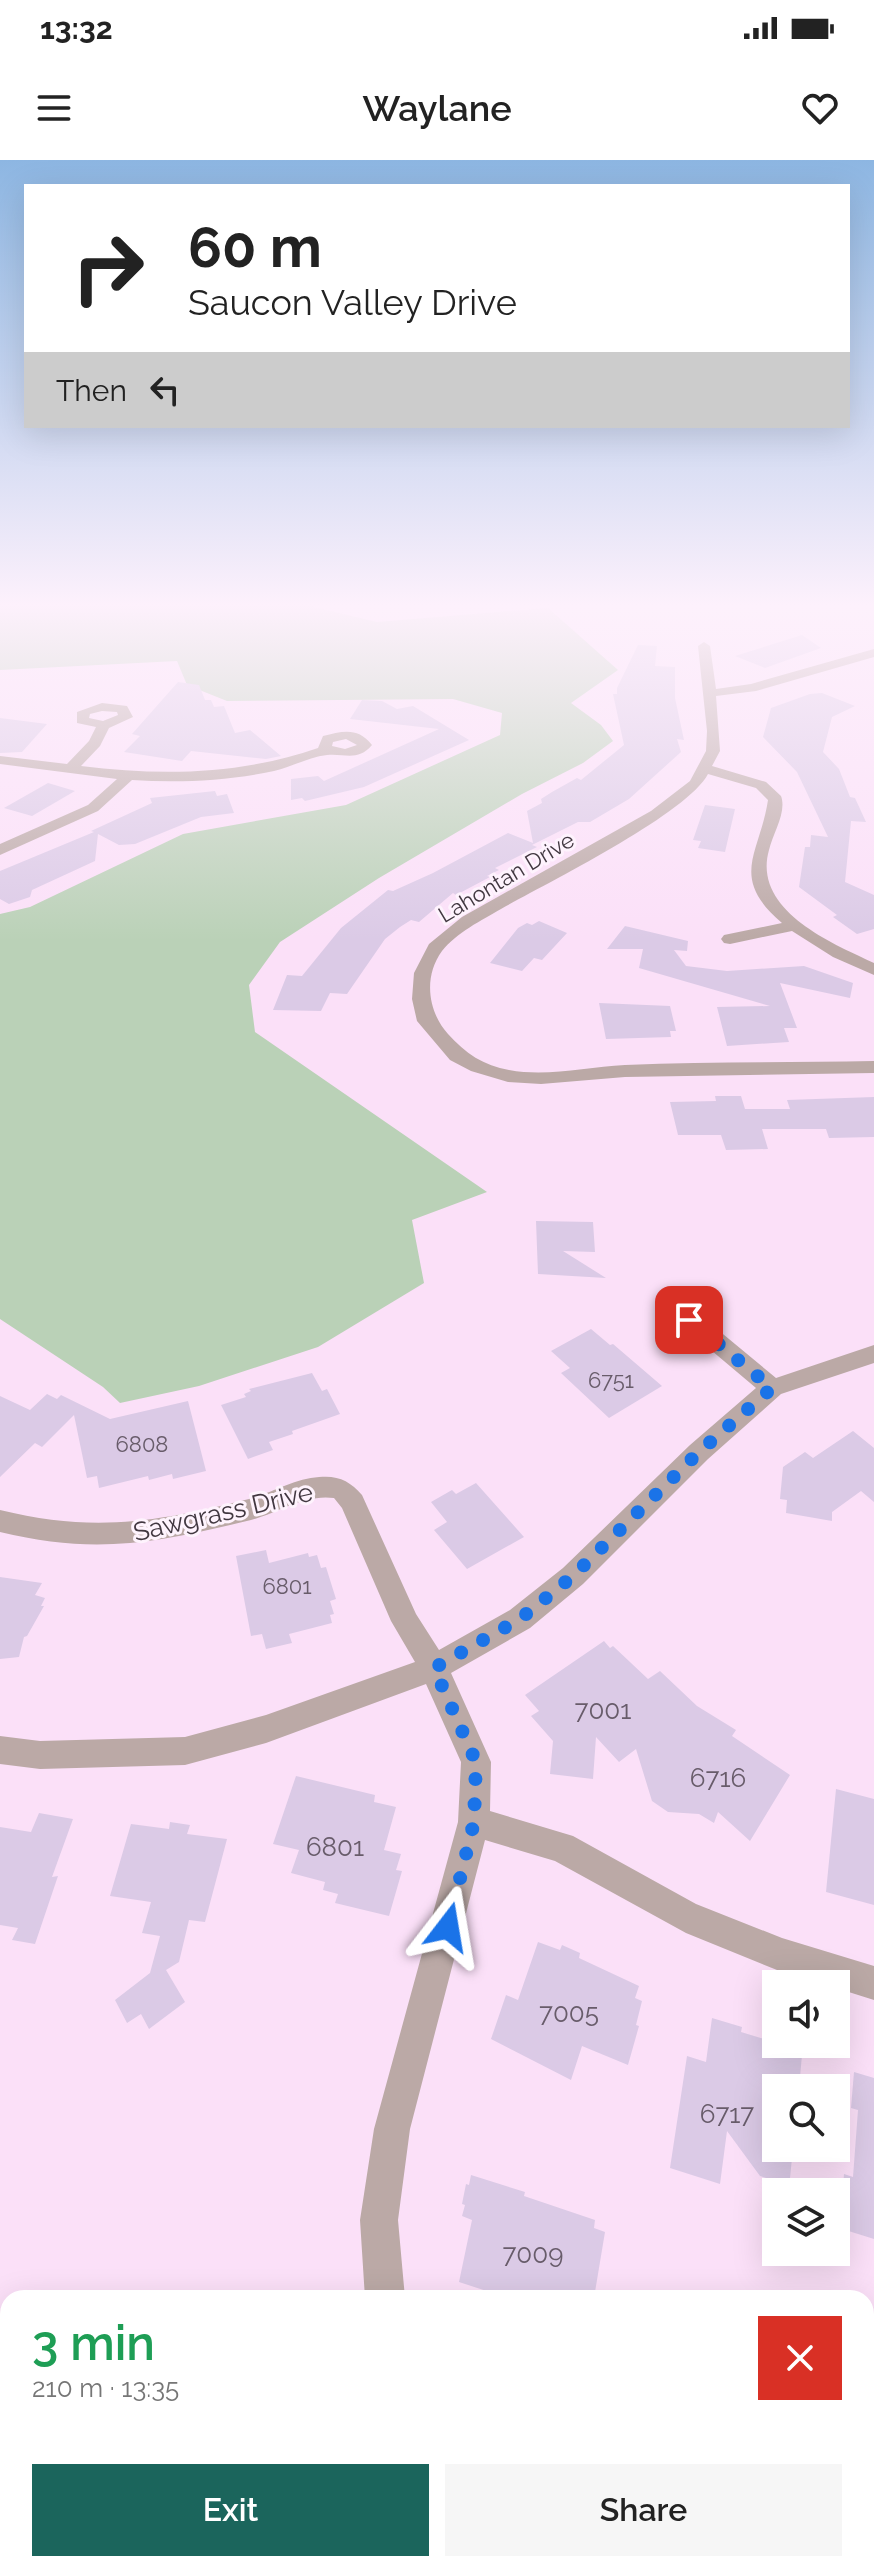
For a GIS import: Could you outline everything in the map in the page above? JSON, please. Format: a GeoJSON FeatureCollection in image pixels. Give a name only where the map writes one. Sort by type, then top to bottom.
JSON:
{"type":"FeatureCollection","features":[{"type":"Feature","properties":{"kind":"street","name":"Lahontan Drive"},"geometry":{"type":"LineString","coordinates":[[713,717],[713,751],[696,783],[679,800],[468,921],[435,948],[423,973],[421,999],[426,1021],[457,1056],[478,1067],[508,1076],[541,1078],[625,1071],[874,1067]]}},
{"type":"Feature","properties":{"kind":"street"},"geometry":{"type":"LineString","coordinates":[[71,768],[95,743],[104,725]]}},
{"type":"Feature","properties":{"kind":"street"},"geometry":{"type":"LineString","coordinates":[[0,760],[128,776],[186,778],[239,776],[294,763],[327,750]]}},
{"type":"Feature","properties":{"kind":"street"},"geometry":{"type":"LineString","coordinates":[[705,768],[761,785],[776,799],[775,815],[761,848],[758,869],[764,893],[794,926],[874,970]]}},
{"type":"Feature","properties":{"kind":"street"},"geometry":{"type":"LineString","coordinates":[[0,850],[93,808],[128,776]]}},
{"type":"Feature","properties":{"kind":"street"},"geometry":{"type":"LineString","coordinates":[[730,939],[794,926]]}},
{"type":"Feature","properties":{"kind":"street"},"geometry":{"type":"LineString","coordinates":[[669,1302],[772,1388]]}},
{"type":"Feature","properties":{"kind":"street"},"geometry":{"type":"LineString","coordinates":[[0,1750],[40,1755],[185,1751],[266,1729],[434,1668],[520,1619],[573,1576],[699,1452],[772,1388],[874,1354]]}},
{"type":"Feature","properties":{"kind":"street","name":"Sawgrass Drive"},"geometry":{"type":"LineString","coordinates":[[0,1521],[62,1534],[121,1536],[181,1526],[281,1501],[316,1487],[341,1489],[353,1502],[405,1621],[434,1668]]}},
{"type":"Feature","properties":{"kind":"street"},"geometry":{"type":"LineString","coordinates":[[384,2290],[379,2220],[392,2129],[474,1822],[476,1762],[434,1668]]}},
{"type":"Feature","properties":{"kind":"street"},"geometry":{"type":"LineString","coordinates":[[474,1822],[562,1847],[686,1917],[782,1955],[874,1983]]}},
{"type":"Feature","properties":{"kind":"green space"},"geometry":{"type":"Polygon","coordinates":[[[502,717],[589,717],[601,725],[613,741],[583,763],[522,794],[379,878],[280,942],[249,985],[255,1032],[487,1192],[412,1220],[424,1283],[318,1347],[199,1386],[120,1403],[103,1387],[0,1319],[0,914],[30,907],[183,834],[346,805],[500,735],[502,717]]]}},
{"type":"Feature","properties":{"kind":"building"},"geometry":{"type":"Polygon","coordinates":[[[147,717],[228,717],[235,733],[250,730],[281,756],[266,759],[191,751],[182,761],[124,752],[140,736],[132,734],[147,717]]]}},
{"type":"Feature","properties":{"kind":"building"},"geometry":{"type":"Polygon","coordinates":[[[352,717],[430,717],[469,740],[364,787],[305,801],[302,798],[291,800],[291,779],[318,776],[324,781],[439,729],[350,719],[352,717]]]}},
{"type":"Feature","properties":{"kind":"building"},"geometry":{"type":"Polygon","coordinates":[[[618,717],[679,717],[684,740],[677,739],[681,752],[629,799],[590,822],[578,822],[532,845],[537,847],[495,868],[499,870],[487,876],[490,877],[456,895],[453,893],[419,922],[411,920],[400,927],[385,939],[347,994],[330,993],[321,1011],[273,1010],[287,975],[302,976],[341,928],[388,890],[393,891],[433,873],[508,833],[533,843],[527,811],[542,803],[541,799],[552,792],[577,778],[581,780],[624,745],[618,717]]]}},
{"type":"Feature","properties":{"kind":"building"},"geometry":{"type":"Polygon","coordinates":[[[769,717],[833,717],[823,752],[839,769],[850,797],[855,798],[866,822],[851,821],[845,882],[874,895],[874,929],[857,934],[799,887],[805,847],[810,847],[811,835],[828,837],[797,772],[763,737],[769,717]]]}},
{"type":"Feature","properties":{"kind":"building"},"geometry":{"type":"Polygon","coordinates":[[[0,718],[47,724],[22,752],[0,753],[0,718]]]}},
{"type":"Feature","properties":{"kind":"building"},"geometry":{"type":"Polygon","coordinates":[[[48,783],[75,791],[32,816],[4,808],[48,783]]]}},
{"type":"Feature","properties":{"kind":"building"},"geometry":{"type":"Polygon","coordinates":[[[215,791],[217,796],[227,794],[234,813],[201,817],[135,844],[119,845],[98,834],[95,861],[32,890],[30,897],[9,904],[0,899],[0,871],[94,832],[91,831],[152,803],[150,798],[215,791]]]}},
{"type":"Feature","properties":{"kind":"building"},"geometry":{"type":"Polygon","coordinates":[[[705,805],[735,809],[725,852],[698,848],[701,841],[693,840],[705,805]]]}},
{"type":"Feature","properties":{"kind":"building"},"geometry":{"type":"Polygon","coordinates":[[[539,921],[567,933],[542,960],[534,958],[522,971],[490,963],[518,928],[539,921]]]}},
{"type":"Feature","properties":{"kind":"building"},"geometry":{"type":"Polygon","coordinates":[[[625,926],[688,941],[687,951],[674,950],[686,966],[727,971],[804,966],[853,983],[850,998],[780,983],[797,1028],[784,1028],[789,1042],[727,1046],[717,1007],[770,1006],[639,968],[643,949],[607,949],[625,926]]]}},
{"type":"Feature","properties":{"kind":"building"},"geometry":{"type":"Polygon","coordinates":[[[599,1003],[670,1006],[676,1031],[670,1031],[671,1037],[606,1039],[599,1003]]]}},
{"type":"Feature","properties":{"kind":"building"},"geometry":{"type":"Polygon","coordinates":[[[715,1096],[741,1096],[745,1109],[790,1109],[787,1100],[874,1097],[874,1137],[829,1138],[826,1129],[762,1129],[768,1149],[726,1150],[721,1135],[678,1135],[670,1102],[716,1101],[715,1096]]]}},
{"type":"Feature","properties":{"kind":"building"},"geometry":{"type":"Polygon","coordinates":[[[536,1221],[593,1222],[595,1252],[563,1251],[606,1278],[538,1274],[536,1221]]]}},
{"type":"Feature","properties":{"kind":"building"},"geometry":{"type":"Polygon","coordinates":[[[591,1329],[662,1386],[609,1418],[561,1373],[570,1368],[551,1351],[591,1329]]]}},
{"type":"Feature","properties":{"kind":"building"},"geometry":{"type":"Polygon","coordinates":[[[312,1373],[322,1391],[327,1389],[340,1414],[269,1442],[273,1450],[248,1459],[221,1405],[246,1397],[244,1394],[251,1391],[249,1389],[312,1373]]]}},
{"type":"Feature","properties":{"kind":"building"},"geometry":{"type":"Polygon","coordinates":[[[47,1394],[57,1399],[61,1395],[110,1419],[188,1401],[206,1471],[173,1479],[172,1474],[149,1480],[148,1476],[99,1488],[97,1476],[87,1478],[74,1415],[42,1447],[35,1443],[0,1477],[0,1396],[30,1410],[47,1394]]]}},
{"type":"Feature","properties":{"kind":"building"},"geometry":{"type":"Polygon","coordinates":[[[853,1431],[874,1448],[874,1502],[861,1491],[832,1512],[832,1521],[786,1513],[787,1500],[780,1499],[783,1467],[805,1452],[813,1458],[853,1431]]]}},
{"type":"Feature","properties":{"kind":"building"},"geometry":{"type":"Polygon","coordinates":[[[476,1483],[524,1537],[467,1569],[434,1530],[447,1522],[431,1502],[452,1490],[456,1494],[476,1483]]]}},
{"type":"Feature","properties":{"kind":"building"},"geometry":{"type":"Polygon","coordinates":[[[266,1550],[269,1563],[308,1553],[309,1557],[317,1555],[321,1568],[326,1567],[336,1599],[330,1601],[334,1614],[330,1615],[332,1623],[289,1634],[292,1643],[266,1649],[262,1634],[251,1636],[236,1556],[266,1550]]]}},
{"type":"Feature","properties":{"kind":"building"},"geometry":{"type":"Polygon","coordinates":[[[0,1577],[42,1583],[35,1595],[45,1598],[41,1606],[44,1606],[24,1637],[19,1657],[0,1659],[0,1577]]]}},
{"type":"Feature","properties":{"kind":"building"},"geometry":{"type":"Polygon","coordinates":[[[604,1641],[648,1679],[660,1671],[697,1706],[736,1730],[732,1736],[790,1775],[750,1841],[718,1812],[714,1823],[699,1814],[668,1812],[652,1801],[636,1749],[619,1762],[596,1737],[593,1779],[550,1774],[553,1741],[531,1716],[539,1711],[525,1695],[604,1641]]]}},
{"type":"Feature","properties":{"kind":"building"},"geometry":{"type":"Polygon","coordinates":[[[296,1776],[375,1795],[374,1802],[396,1807],[384,1850],[401,1854],[396,1870],[402,1871],[389,1916],[335,1903],[338,1894],[323,1890],[325,1882],[291,1873],[299,1850],[273,1844],[296,1776]]]}},
{"type":"Feature","properties":{"kind":"building"},"geometry":{"type":"Polygon","coordinates":[[[836,1789],[874,1799],[874,1905],[826,1892],[836,1789]]]}},
{"type":"Feature","properties":{"kind":"building"},"geometry":{"type":"Polygon","coordinates":[[[39,1813],[73,1819],[52,1877],[58,1876],[35,1944],[12,1940],[18,1928],[0,1925],[0,1827],[31,1832],[39,1813]]]}},
{"type":"Feature","properties":{"kind":"building"},"geometry":{"type":"Polygon","coordinates":[[[170,1822],[190,1825],[187,1834],[227,1839],[205,1922],[189,1920],[179,1962],[166,1970],[185,2002],[149,2029],[141,2014],[127,2023],[115,2000],[150,1973],[160,1936],[142,1933],[151,1902],[110,1896],[131,1824],[169,1829],[170,1822]]]}},
{"type":"Feature","properties":{"kind":"building"},"geometry":{"type":"Polygon","coordinates":[[[538,1942],[560,1950],[562,1945],[580,1953],[579,1958],[639,1986],[635,1998],[642,2001],[636,2025],[639,2026],[628,2065],[582,2046],[571,2080],[491,2039],[506,1995],[518,2000],[538,1942]]]}},
{"type":"Feature","properties":{"kind":"building"},"geometry":{"type":"Polygon","coordinates":[[[712,2018],[742,2027],[741,2032],[762,2038],[762,2058],[802,2058],[800,2074],[762,2074],[762,2162],[792,2162],[790,2178],[760,2176],[727,2131],[720,2184],[670,2168],[687,2056],[706,2062],[712,2018]]]}},
{"type":"Feature","properties":{"kind":"building"},"geometry":{"type":"Polygon","coordinates":[[[854,2072],[874,2078],[874,2239],[850,2231],[850,2178],[844,2178],[844,2174],[853,2177],[858,2110],[851,2108],[854,2072]]]}},
{"type":"Feature","properties":{"kind":"building"},"geometry":{"type":"Polygon","coordinates":[[[471,2175],[525,2192],[524,2196],[595,2220],[594,2228],[605,2232],[595,2290],[484,2290],[459,2282],[472,2220],[462,2216],[466,2184],[469,2185],[471,2175]]]}},
{"type":"Feature","properties":{"kind":"route"},"geometry":{"type":"LineString","coordinates":[[448,1927],[474,1822],[476,1762],[434,1668],[520,1619],[573,1576],[699,1452],[772,1388],[689,1320]]}}]}
